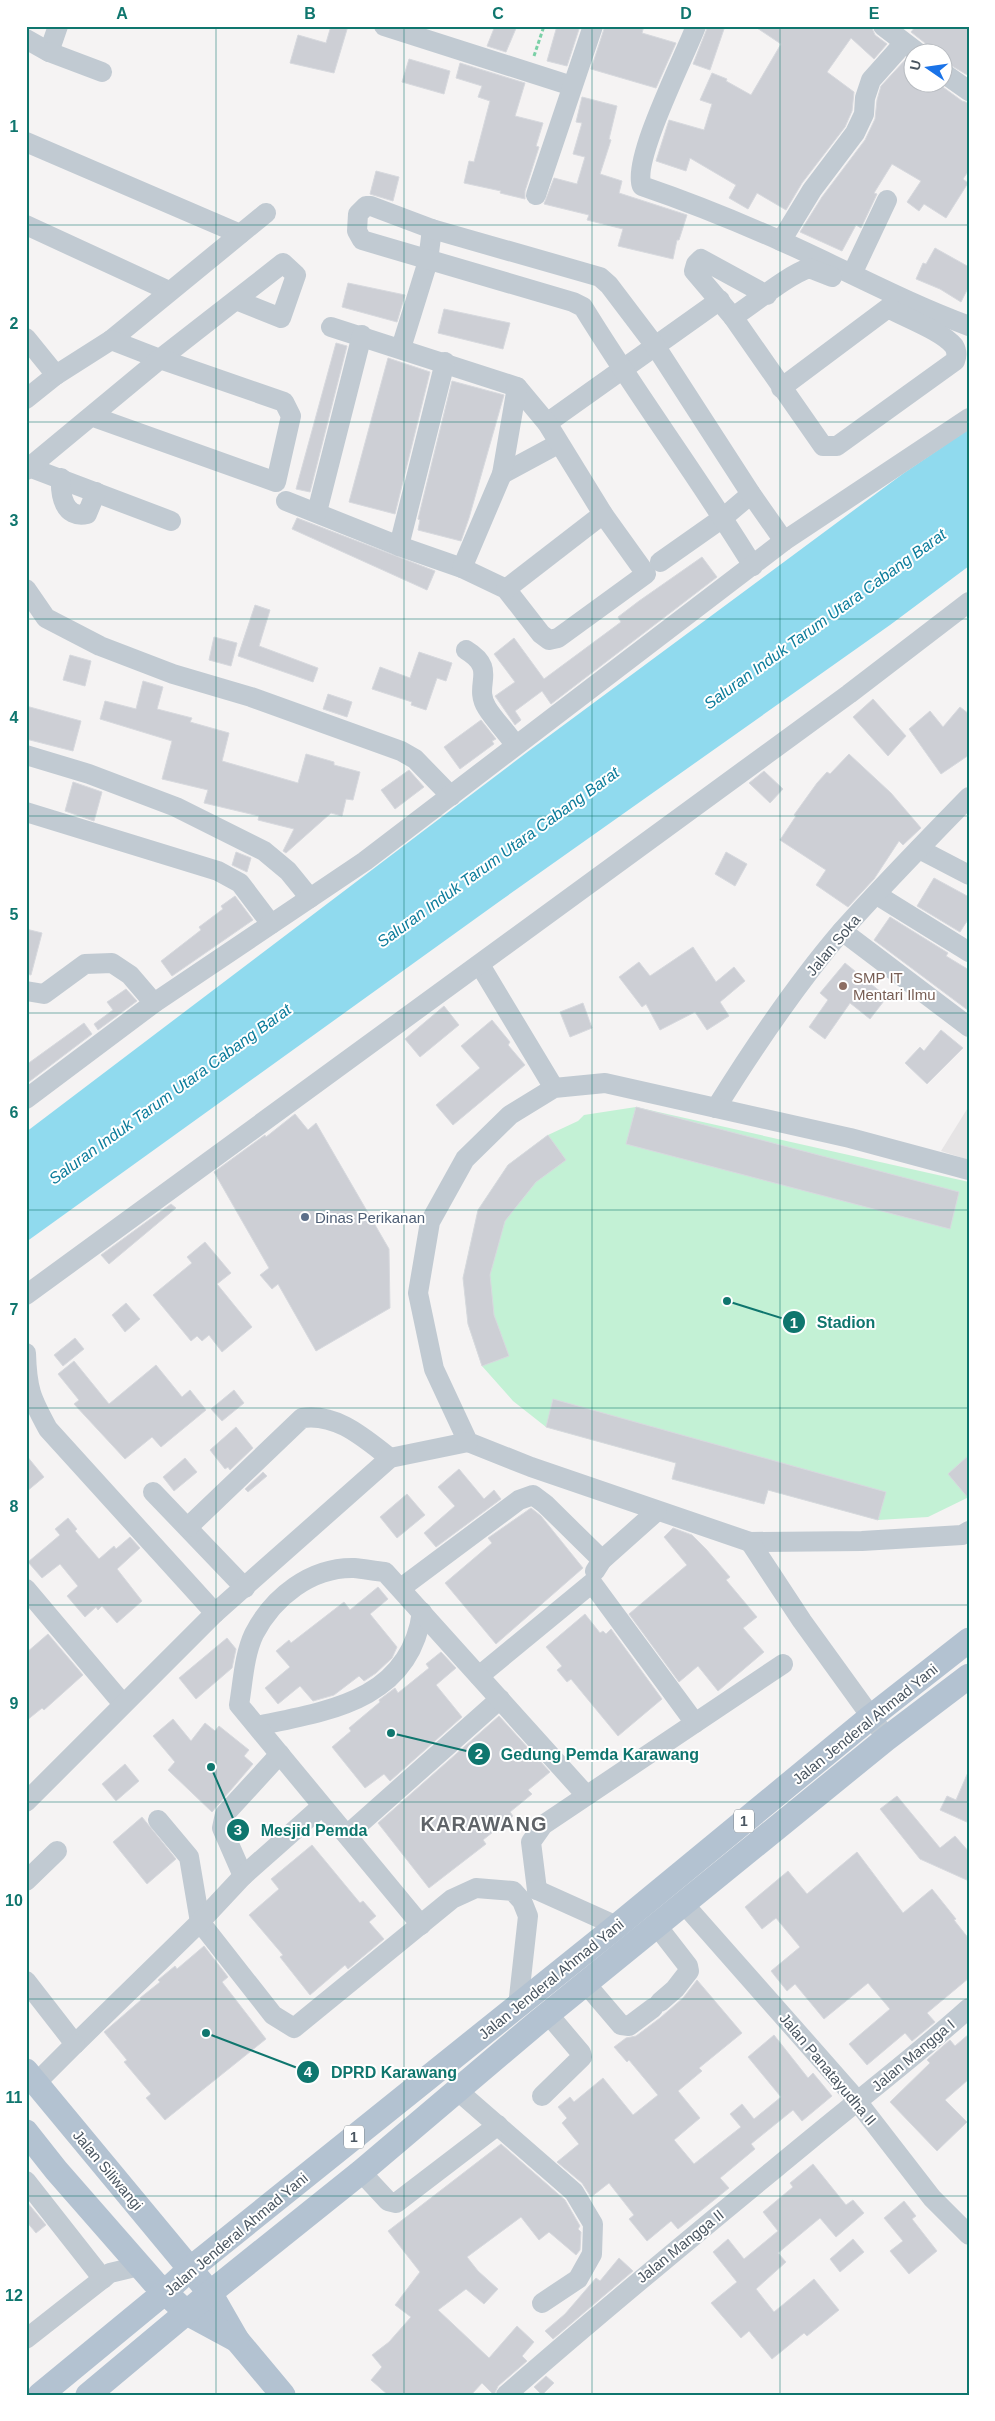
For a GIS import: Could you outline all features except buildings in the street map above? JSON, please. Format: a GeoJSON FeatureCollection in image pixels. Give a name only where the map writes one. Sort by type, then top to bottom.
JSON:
{"type":"FeatureCollection","features":[{"type":"Feature","properties":{"kind":"main road","name":"Jalan Jenderal Ahmad Yani"},"geometry":{"type":"LineString","coordinates":[[40,2395],[165,2292],[190,2269],[617,1926],[872,1716],[969,1640]]}},
{"type":"Feature","properties":{"kind":"main road","name":"Jalan Jenderal Ahmad Yani"},"geometry":{"type":"LineString","coordinates":[[88,2395],[210,2293],[362,2172],[543,2018],[886,1739],[969,1676]]}},
{"type":"Feature","properties":{"kind":"main road"},"geometry":{"type":"LineString","coordinates":[[617,1926],[636,1943]]}},
{"type":"Feature","properties":{"kind":"main road"},"geometry":{"type":"LineString","coordinates":[[518,2006],[543,2018]]}},
{"type":"Feature","properties":{"kind":"main road","name":"Jalan Siliwangi"},"geometry":{"type":"LineString","coordinates":[[29,2082],[210,2293],[237,2340]]}},
{"type":"Feature","properties":{"kind":"main road"},"geometry":{"type":"LineString","coordinates":[[26,2132],[140,2266],[165,2292],[187,2312],[237,2340],[283,2395]]}},
{"type":"Feature","properties":{"kind":"street"},"geometry":{"type":"LineString","coordinates":[[49,52],[58,26]]}},
{"type":"Feature","properties":{"kind":"street"},"geometry":{"type":"LineString","coordinates":[[384,26],[572,86]]}},
{"type":"Feature","properties":{"kind":"street"},"geometry":{"type":"LineString","coordinates":[[536,195],[592,26]]}},
{"type":"Feature","properties":{"kind":"street"},"geometry":{"type":"LineString","coordinates":[[696,26],[648,145],[639,180],[642,186],[781,241],[939,315],[969,326]]}},
{"type":"Feature","properties":{"kind":"street"},"geometry":{"type":"LineString","coordinates":[[883,26],[903,42]]}},
{"type":"Feature","properties":{"kind":"street"},"geometry":{"type":"LineString","coordinates":[[26,39],[49,52],[102,72]]}},
{"type":"Feature","properties":{"kind":"street"},"geometry":{"type":"LineString","coordinates":[[781,241],[812,190],[855,133],[864,114],[865,98],[871,80],[902,55]]}},
{"type":"Feature","properties":{"kind":"street"},"geometry":{"type":"LineString","coordinates":[[952,79],[969,91]]}},
{"type":"Feature","properties":{"kind":"street"},"geometry":{"type":"LineString","coordinates":[[26,142],[240,234]]}},
{"type":"Feature","properties":{"kind":"street"},"geometry":{"type":"LineString","coordinates":[[852,274],[887,200]]}},
{"type":"Feature","properties":{"kind":"street"},"geometry":{"type":"LineString","coordinates":[[753,566],[724,517],[622,371],[583,307],[573,302],[428,261],[362,240],[356,231],[358,214],[365,207],[371,206],[432,229],[600,277],[609,285],[656,347],[751,494],[784,541]]}},
{"type":"Feature","properties":{"kind":"street"},"geometry":{"type":"LineString","coordinates":[[26,399],[56,375],[111,340],[266,213]]}},
{"type":"Feature","properties":{"kind":"street"},"geometry":{"type":"LineString","coordinates":[[26,225],[169,291]]}},
{"type":"Feature","properties":{"kind":"street"},"geometry":{"type":"LineString","coordinates":[[401,348],[428,261],[432,229]]}},
{"type":"Feature","properties":{"kind":"street"},"geometry":{"type":"LineString","coordinates":[[733,317],[809,268],[843,281],[946,340],[955,347],[957,356],[955,361],[836,446],[828,447],[820,444],[733,317],[694,270],[696,264],[701,259],[767,295]]}},
{"type":"Feature","properties":{"kind":"street"},"geometry":{"type":"LineString","coordinates":[[27,468],[160,359],[283,263],[296,275],[281,318],[240,302]]}},
{"type":"Feature","properties":{"kind":"street"},"geometry":{"type":"LineString","coordinates":[[547,424],[720,300]]}},
{"type":"Feature","properties":{"kind":"street"},"geometry":{"type":"LineString","coordinates":[[781,388],[888,308]]}},
{"type":"Feature","properties":{"kind":"street"},"geometry":{"type":"LineString","coordinates":[[286,501],[399,546],[462,568],[506,588],[541,634],[549,640],[558,638],[646,574],[603,514],[547,424],[518,387],[362,335],[331,327]]}},
{"type":"Feature","properties":{"kind":"street"},"geometry":{"type":"LineString","coordinates":[[317,512],[362,335]]}},
{"type":"Feature","properties":{"kind":"street"},"geometry":{"type":"LineString","coordinates":[[26,338],[56,375]]}},
{"type":"Feature","properties":{"kind":"street"},"geometry":{"type":"LineString","coordinates":[[91,416],[276,482],[290,416],[284,402],[111,340]]}},
{"type":"Feature","properties":{"kind":"street"},"geometry":{"type":"LineString","coordinates":[[399,546],[445,362]]}},
{"type":"Feature","properties":{"kind":"street"},"geometry":{"type":"LineString","coordinates":[[462,568],[502,474],[518,387]]}},
{"type":"Feature","properties":{"kind":"street"},"geometry":{"type":"LineString","coordinates":[[26,1099],[154,1003],[365,861],[784,541],[969,418]]}},
{"type":"Feature","properties":{"kind":"street"},"geometry":{"type":"LineString","coordinates":[[502,474],[558,444]]}},
{"type":"Feature","properties":{"kind":"street"},"geometry":{"type":"LineString","coordinates":[[27,468],[61,478],[171,521]]}},
{"type":"Feature","properties":{"kind":"street"},"geometry":{"type":"LineString","coordinates":[[61,478],[61,498],[64,504],[74,513],[87,514],[96,492]]}},
{"type":"Feature","properties":{"kind":"street"},"geometry":{"type":"LineString","coordinates":[[660,562],[724,517],[751,494]]}},
{"type":"Feature","properties":{"kind":"street"},"geometry":{"type":"LineString","coordinates":[[506,588],[603,514]]}},
{"type":"Feature","properties":{"kind":"street"},"geometry":{"type":"LineString","coordinates":[[26,589],[46,618],[100,646],[174,674],[251,697],[327,726],[401,751],[414,759],[451,796]]}},
{"type":"Feature","properties":{"kind":"street"},"geometry":{"type":"LineString","coordinates":[[26,1295],[849,694],[969,602]]}},
{"type":"Feature","properties":{"kind":"street"},"geometry":{"type":"LineString","coordinates":[[466,650],[478,657],[483,663],[482,695],[486,707],[515,745]]}},
{"type":"Feature","properties":{"kind":"street"},"geometry":{"type":"LineString","coordinates":[[26,755],[89,774],[176,807],[264,851],[288,871],[310,898]]}},
{"type":"Feature","properties":{"kind":"street","name":"Jalan Soka"},"geometry":{"type":"LineString","coordinates":[[716,1108],[754,1048],[842,931],[969,797]]}},
{"type":"Feature","properties":{"kind":"street"},"geometry":{"type":"LineString","coordinates":[[26,812],[218,871],[240,883],[271,924]]}},
{"type":"Feature","properties":{"kind":"street"},"geometry":{"type":"LineString","coordinates":[[918,849],[969,875]]}},
{"type":"Feature","properties":{"kind":"street"},"geometry":{"type":"LineString","coordinates":[[877,895],[969,952]]}},
{"type":"Feature","properties":{"kind":"street"},"geometry":{"type":"LineString","coordinates":[[842,931],[969,1027]]}},
{"type":"Feature","properties":{"kind":"street"},"geometry":{"type":"LineString","coordinates":[[26,991],[44,994],[85,964],[112,963],[130,975],[154,1003]]}},
{"type":"Feature","properties":{"kind":"street"},"geometry":{"type":"LineString","coordinates":[[480,965],[554,1088]]}},
{"type":"Feature","properties":{"kind":"street"},"geometry":{"type":"LineString","coordinates":[[468,1442],[434,1369],[418,1292],[430,1222],[465,1159],[510,1115],[554,1088],[604,1083],[850,1138],[969,1170]]}},
{"type":"Feature","properties":{"kind":"street"},"geometry":{"type":"LineString","coordinates":[[26,1353],[27,1383],[33,1403],[48,1429],[215,1613]]}},
{"type":"Feature","properties":{"kind":"street"},"geometry":{"type":"LineString","coordinates":[[188,1527],[302,1418],[316,1416],[350,1428],[390,1458]]}},
{"type":"Feature","properties":{"kind":"street"},"geometry":{"type":"LineString","coordinates":[[26,1802],[215,1613],[390,1458],[468,1442],[530,1467],[750,1542],[862,1541],[969,1532]]}},
{"type":"Feature","properties":{"kind":"street"},"geometry":{"type":"LineString","coordinates":[[153,1492],[245,1588]]}},
{"type":"Feature","properties":{"kind":"street"},"geometry":{"type":"LineString","coordinates":[[401,1588],[519,1500],[533,1495],[545,1504],[602,1560]]}},
{"type":"Feature","properties":{"kind":"street"},"geometry":{"type":"LineString","coordinates":[[480,1676],[592,1582],[594,1571],[602,1560],[657,1511]]}},
{"type":"Feature","properties":{"kind":"street"},"geometry":{"type":"LineString","coordinates":[[750,1542],[802,1621],[872,1716],[886,1739]]}},
{"type":"Feature","properties":{"kind":"street"},"geometry":{"type":"LineString","coordinates":[[421,1925],[239,1705],[254,1635],[270,1608],[294,1587],[322,1573],[353,1568],[385,1572],[586,1795]]}},
{"type":"Feature","properties":{"kind":"street"},"geometry":{"type":"LineString","coordinates":[[592,1582],[695,1723]]}},
{"type":"Feature","properties":{"kind":"street"},"geometry":{"type":"LineString","coordinates":[[26,1589],[123,1704]]}},
{"type":"Feature","properties":{"kind":"street"},"geometry":{"type":"LineString","coordinates":[[257,1726],[343,1706],[368,1694],[390,1678],[407,1656],[419,1633],[422,1612]]}},
{"type":"Feature","properties":{"kind":"street"},"geometry":{"type":"LineString","coordinates":[[518,2006],[528,1916],[530,1842],[548,1822],[586,1795],[783,1664]]}},
{"type":"Feature","properties":{"kind":"street"},"geometry":{"type":"LineString","coordinates":[[347,1835],[500,1698]]}},
{"type":"Feature","properties":{"kind":"street"},"geometry":{"type":"LineString","coordinates":[[243,1876],[222,1828],[225,1814],[280,1754]]}},
{"type":"Feature","properties":{"kind":"street"},"geometry":{"type":"LineString","coordinates":[[29,2082],[75,2044],[200,1922],[243,1876],[322,1806]]}},
{"type":"Feature","properties":{"kind":"street"},"geometry":{"type":"LineString","coordinates":[[158,1820],[189,1857],[200,1922],[273,2015],[294,2028],[452,1900],[476,1888],[513,1891],[529,1895],[617,1926]]}},
{"type":"Feature","properties":{"kind":"street"},"geometry":{"type":"LineString","coordinates":[[26,1881],[57,1851]]}},
{"type":"Feature","properties":{"kind":"street","name":"Jalan Panatayudha II"},"geometry":{"type":"LineString","coordinates":[[684,1904],[722,1944],[857,2101],[932,2198],[969,2235]]}},
{"type":"Feature","properties":{"kind":"street"},"geometry":{"type":"LineString","coordinates":[[586,1984],[621,2025],[629,2026],[656,2005],[675,1989],[689,1971],[688,1966],[657,1926]]}},
{"type":"Feature","properties":{"kind":"street"},"geometry":{"type":"LineString","coordinates":[[26,1981],[75,2044]]}},
{"type":"Feature","properties":{"kind":"street","name":"Jalan Mangga I"},"geometry":{"type":"LineString","coordinates":[[857,2101],[915,2056],[969,2008]]}},
{"type":"Feature","properties":{"kind":"street"},"geometry":{"type":"LineString","coordinates":[[542,2096],[582,2057],[582,2053],[543,2018]]}},
{"type":"Feature","properties":{"kind":"street"},"geometry":{"type":"LineString","coordinates":[[458,2091],[574,2192],[593,2224],[592,2254],[578,2279],[542,2303]]}},
{"type":"Feature","properties":{"kind":"street","name":"Jalan Mangga II"},"geometry":{"type":"LineString","coordinates":[[506,2395],[601,2311],[857,2101]]}},
{"type":"Feature","properties":{"kind":"street"},"geometry":{"type":"LineString","coordinates":[[362,2172],[388,2201],[396,2203],[498,2125]]}},
{"type":"Feature","properties":{"kind":"street"},"geometry":{"type":"LineString","coordinates":[[26,2181],[103,2279]]}},
{"type":"Feature","properties":{"kind":"street"},"geometry":{"type":"LineString","coordinates":[[26,2339],[110,2273],[140,2266]]}},
{"type":"Feature","properties":{"kind":"path"},"geometry":{"type":"LineString","coordinates":[[520,70],[528,65],[535,54],[544,26]]}},
{"type":"Feature","properties":{"kind":"shaded area"},"geometry":{"type":"Polygon","coordinates":[[[969,1106],[969,1160],[941,1151],[969,1106]]]}},
{"type":"Feature","properties":{"kind":"green space"},"geometry":{"type":"Polygon","coordinates":[[[636,1107],[969,1182],[969,1497],[928,1517],[878,1520],[768,1490],[764,1504],[672,1479],[676,1463],[546,1427],[513,1401],[482,1366],[468,1324],[463,1278],[478,1210],[508,1165],[548,1135],[578,1121],[584,1115],[636,1107]]]}},
{"type":"Feature","properties":{"kind":"water","name":"Saluran Induk Tarum Utara Cabang Barat"},"geometry":{"type":"Polygon","coordinates":[[[969,429],[969,566],[890,625],[500,901],[26,1242],[26,1132],[530,750],[904,473],[969,429]]]}},
{"type":"Feature","properties":{"kind":"place","name":"SMP IT Mentari Ilmu"},"geometry":{"type":"Point","coordinates":[843,986]}},
{"type":"Feature","properties":{"kind":"place","name":"Dinas Perikanan"},"geometry":{"type":"Point","coordinates":[305,1217]}},
{"type":"Feature","properties":{"kind":"place","name":"Stadion"},"geometry":{"type":"Point","coordinates":[727,1301]}},
{"type":"Feature","properties":{"kind":"place","name":"Gedung Pemda Karawang"},"geometry":{"type":"Point","coordinates":[391,1733]}},
{"type":"Feature","properties":{"kind":"place","name":"Mesjid Pemda"},"geometry":{"type":"Point","coordinates":[211,1767]}},
{"type":"Feature","properties":{"kind":"place","name":"DPRD Karawang"},"geometry":{"type":"Point","coordinates":[206,2033]}},
{"type":"Feature","properties":{"kind":"district","name":"KARAWANG"},"geometry":{"type":"Point","coordinates":[484,1824]}}]}
